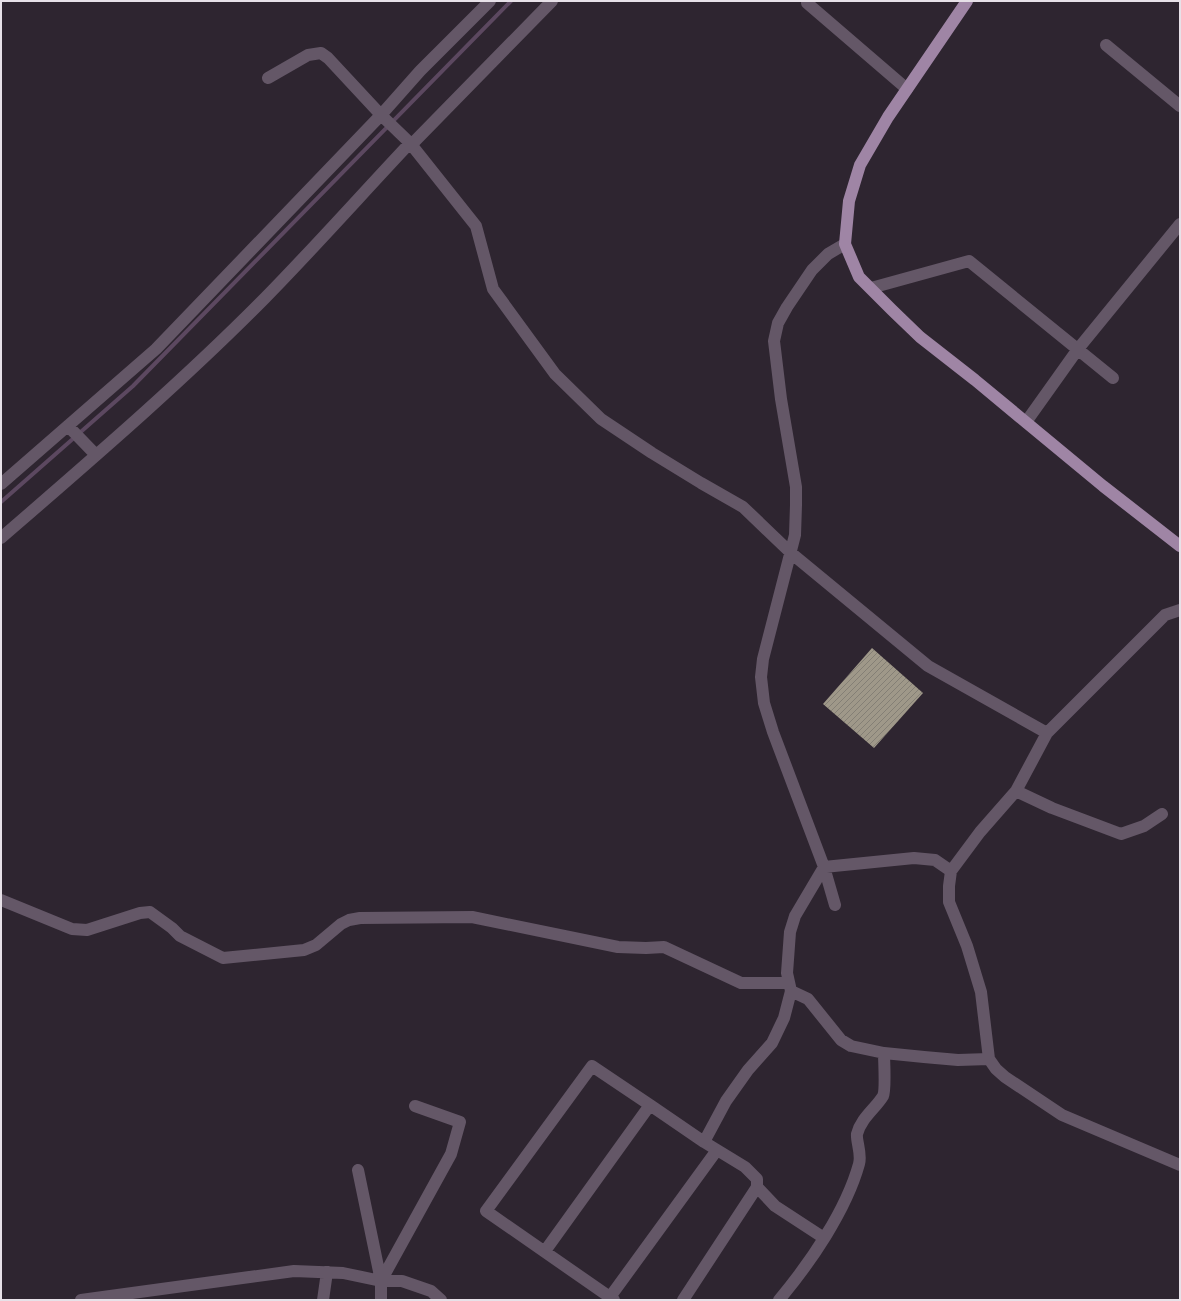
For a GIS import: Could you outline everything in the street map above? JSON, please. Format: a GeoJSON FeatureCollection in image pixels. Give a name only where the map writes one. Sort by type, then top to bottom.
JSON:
{"type":"FeatureCollection","features":[{"type":"Feature","properties":{"kind":"main road"},"geometry":{"type":"LineString","coordinates":[[967,1],[884,123],[860,165],[849,202],[845,244],[859,277],[920,337],[1103,486],[1180,546]]}},
{"type":"Feature","properties":{"kind":"street"},"geometry":{"type":"LineString","coordinates":[[1,484],[156,349],[381,115],[420,71],[490,1]]}},
{"type":"Feature","properties":{"kind":"street"},"geometry":{"type":"LineString","coordinates":[[1,538],[96,456],[191,369],[265,298],[410,143],[415,141],[552,1]]}},
{"type":"Feature","properties":{"kind":"street"},"geometry":{"type":"LineString","coordinates":[[807,3],[907,89]]}},
{"type":"Feature","properties":{"kind":"street"},"geometry":{"type":"LineString","coordinates":[[1106,45],[1180,106]]}},
{"type":"Feature","properties":{"kind":"street"},"geometry":{"type":"LineString","coordinates":[[268,78],[308,55],[321,53],[328,58],[381,115],[410,143],[476,226],[493,289],[555,374],[601,419],[652,453],[743,507],[791,553],[928,666],[1047,733]]}},
{"type":"Feature","properties":{"kind":"street"},"geometry":{"type":"LineString","coordinates":[[1026,422],[1078,349],[1180,224]]}},
{"type":"Feature","properties":{"kind":"street"},"geometry":{"type":"LineString","coordinates":[[835,905],[824,867],[773,732],[764,703],[761,677],[763,659],[795,535],[796,487],[782,407],[774,341],[778,323],[812,270],[828,254],[845,244]]}},
{"type":"Feature","properties":{"kind":"street"},"geometry":{"type":"LineString","coordinates":[[871,288],[969,261],[1113,378]]}},
{"type":"Feature","properties":{"kind":"street"},"geometry":{"type":"LineString","coordinates":[[68,426],[96,456]]}},
{"type":"Feature","properties":{"kind":"street"},"geometry":{"type":"LineString","coordinates":[[1180,610],[1165,615],[1047,733],[1016,791],[980,832],[951,871],[949,886],[949,902],[967,946],[982,992],[989,1058],[996,1069],[1005,1077],[1062,1115],[1180,1165]]}},
{"type":"Feature","properties":{"kind":"street"},"geometry":{"type":"LineString","coordinates":[[1016,791],[1052,808],[1121,834],[1144,826],[1162,814]]}},
{"type":"Feature","properties":{"kind":"street"},"geometry":{"type":"LineString","coordinates":[[824,867],[914,858],[935,860],[951,871]]}},
{"type":"Feature","properties":{"kind":"street"},"geometry":{"type":"LineString","coordinates":[[704,1142],[726,1101],[748,1070],[772,1043],[784,1018],[790,987],[787,973],[790,932],[795,916],[824,867]]}},
{"type":"Feature","properties":{"kind":"street"},"geometry":{"type":"LineString","coordinates":[[1,900],[72,929],[87,930],[140,913],[150,912],[172,928],[180,936],[224,958],[304,950],[316,944],[341,924],[349,920],[360,918],[472,917],[618,947],[664,947],[741,983],[790,987],[808,999],[841,1040],[851,1046],[884,1053],[958,1060],[989,1058]]}},
{"type":"Feature","properties":{"kind":"street"},"geometry":{"type":"LineString","coordinates":[[779,1300],[801,1273],[847,1199],[860,1162],[860,1148],[857,1135],[870,1111],[883,1095],[884,1053]]}},
{"type":"Feature","properties":{"kind":"street"},"geometry":{"type":"LineString","coordinates":[[682,1300],[757,1187],[757,1179],[744,1167],[717,1150],[704,1142],[592,1066],[486,1211],[612,1299],[717,1150]]}},
{"type":"Feature","properties":{"kind":"street"},"geometry":{"type":"LineString","coordinates":[[544,1251],[650,1105]]}},
{"type":"Feature","properties":{"kind":"street"},"geometry":{"type":"LineString","coordinates":[[381,1281],[451,1154],[460,1122],[415,1106]]}},
{"type":"Feature","properties":{"kind":"street"},"geometry":{"type":"LineString","coordinates":[[358,1170],[381,1281],[381,1300]]}},
{"type":"Feature","properties":{"kind":"street"},"geometry":{"type":"LineString","coordinates":[[757,1187],[775,1206],[824,1238]]}},
{"type":"Feature","properties":{"kind":"street"},"geometry":{"type":"LineString","coordinates":[[81,1300],[294,1271],[343,1273],[381,1281],[402,1281],[431,1291],[441,1300]]}},
{"type":"Feature","properties":{"kind":"street"},"geometry":{"type":"LineString","coordinates":[[323,1300],[327,1272]]}},
{"type":"Feature","properties":{"kind":"building"},"geometry":{"type":"Polygon","coordinates":[[[872,648],[923,693],[874,748],[823,704],[872,648]]]}},
{"type":"Feature","properties":{"kind":"waterway"},"geometry":{"type":"LineString","coordinates":[[1,502],[133,386],[511,1]]}}]}
